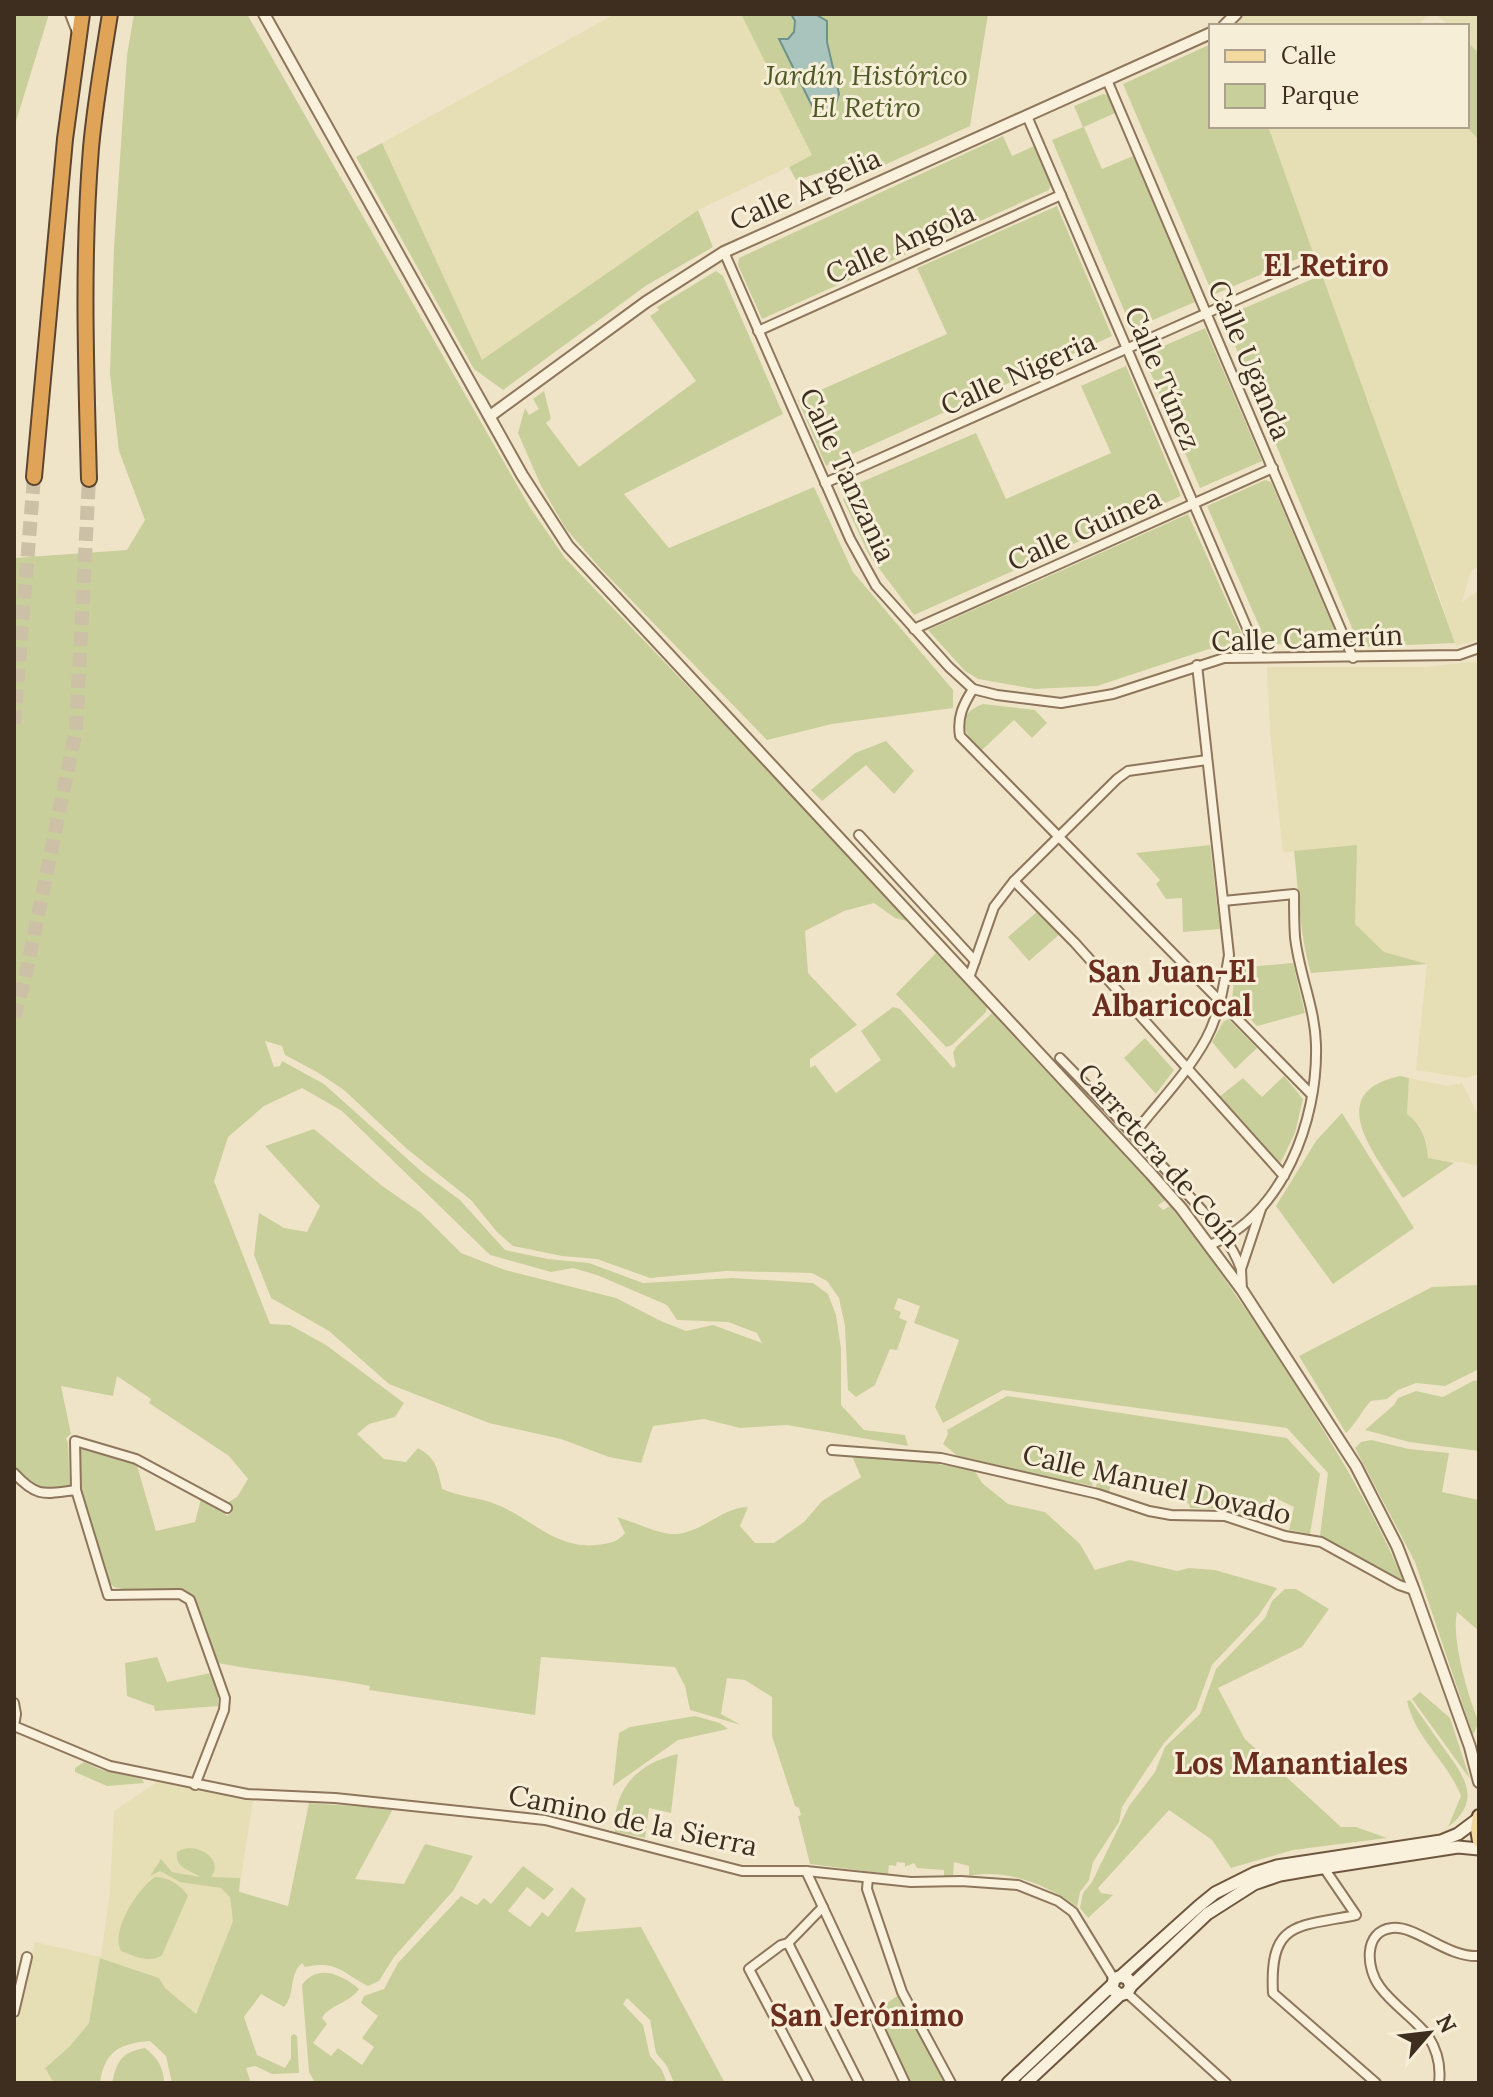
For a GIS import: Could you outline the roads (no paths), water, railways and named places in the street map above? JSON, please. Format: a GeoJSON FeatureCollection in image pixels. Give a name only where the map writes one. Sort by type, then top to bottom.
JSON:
{"type":"FeatureCollection","features":[{"type":"Feature","properties":{"kind":"highway"},"geometry":{"type":"LineString","coordinates":[[34,477],[65,139],[82,14]]}},
{"type":"Feature","properties":{"kind":"highway"},"geometry":{"type":"LineString","coordinates":[[89,479],[85,291],[87,218],[93,132],[110,14]]}},
{"type":"Feature","properties":{"kind":"main road"},"geometry":{"type":"LineString","coordinates":[[1478,1817],[1479,1841]]}},
{"type":"Feature","properties":{"kind":"main road"},"geometry":{"type":"LineString","coordinates":[[1026,2083],[1199,1906],[1238,1880],[1277,1866],[1441,1841],[1458,1834],[1478,1817]]}},
{"type":"Feature","properties":{"kind":"main road"},"geometry":{"type":"LineString","coordinates":[[1008,2083],[1207,1914],[1254,1884],[1280,1875],[1458,1847],[1479,1849]]}},
{"type":"Feature","properties":{"kind":"street"},"geometry":{"type":"LineString","coordinates":[[70,14],[78,36]]}},
{"type":"Feature","properties":{"kind":"street","name":"Carretera de Coín"},"geometry":{"type":"LineString","coordinates":[[264,14],[546,515],[568,546],[1161,1185],[1242,1290],[1356,1466],[1397,1546],[1470,1747],[1479,1782]]}},
{"type":"Feature","properties":{"kind":"street","name":"Calle Argelia"},"geometry":{"type":"LineString","coordinates":[[490,416],[646,302],[724,252],[1209,34]]}},
{"type":"Feature","properties":{"kind":"street","name":"Calle Uganda"},"geometry":{"type":"LineString","coordinates":[[1107,80],[1353,658]]}},
{"type":"Feature","properties":{"kind":"street","name":"Calle Túnez"},"geometry":{"type":"LineString","coordinates":[[1027,116],[1259,656]]}},
{"type":"Feature","properties":{"kind":"street","name":"Calle Angola"},"geometry":{"type":"LineString","coordinates":[[758,331],[1061,195]]}},
{"type":"Feature","properties":{"kind":"street","name":"Calle Tanzania"},"geometry":{"type":"LineString","coordinates":[[724,252],[850,539],[876,586],[973,689]]}},
{"type":"Feature","properties":{"kind":"street","name":"Calle Nigeria"},"geometry":{"type":"LineString","coordinates":[[825,483],[1317,264]]}},
{"type":"Feature","properties":{"kind":"street","name":"Calle Guinea"},"geometry":{"type":"LineString","coordinates":[[914,629],[1273,468]]}},
{"type":"Feature","properties":{"kind":"street","name":"Calle Camerún"},"geometry":{"type":"LineString","coordinates":[[973,689],[1061,703],[1113,694],[1224,658],[1459,655],[1479,648]]}},
{"type":"Feature","properties":{"kind":"street"},"geometry":{"type":"LineString","coordinates":[[1134,1134],[1207,1038],[1221,1000],[1229,955],[1197,665]]}},
{"type":"Feature","properties":{"kind":"street"},"geometry":{"type":"LineString","coordinates":[[973,689],[960,711],[960,736],[1311,1094]]}},
{"type":"Feature","properties":{"kind":"street"},"geometry":{"type":"LineString","coordinates":[[969,978],[994,907],[1014,881],[1117,779],[1128,771],[1207,760]]}},
{"type":"Feature","properties":{"kind":"street"},"geometry":{"type":"LineString","coordinates":[[859,835],[975,961]]}},
{"type":"Feature","properties":{"kind":"street"},"geometry":{"type":"LineString","coordinates":[[1014,881],[1075,943],[1284,1176]]}},
{"type":"Feature","properties":{"kind":"street"},"geometry":{"type":"LineString","coordinates":[[1210,1245],[1238,1230],[1263,1205],[1284,1176],[1300,1140],[1311,1094],[1316,1047],[1314,1019],[1295,939],[1294,894],[1223,901]]}},
{"type":"Feature","properties":{"kind":"street","name":"Carretera de Coín"},"geometry":{"type":"LineString","coordinates":[[1060,1058],[1134,1134],[1236,1254],[1241,1269]]}},
{"type":"Feature","properties":{"kind":"street"},"geometry":{"type":"LineString","coordinates":[[1242,1290],[1241,1269],[1263,1205]]}},
{"type":"Feature","properties":{"kind":"street"},"geometry":{"type":"LineString","coordinates":[[195,1785],[224,1710],[225,1698],[190,1600],[180,1594],[108,1595],[76,1490],[75,1441],[136,1459],[227,1508]]}},
{"type":"Feature","properties":{"kind":"street","name":"Calle Manuel Dovado"},"geometry":{"type":"LineString","coordinates":[[832,1450],[941,1458],[1098,1494],[1149,1511],[1171,1515],[1225,1516],[1285,1536],[1321,1542],[1399,1585],[1414,1590]]}},
{"type":"Feature","properties":{"kind":"street"},"geometry":{"type":"LineString","coordinates":[[14,1473],[29,1489],[46,1494],[76,1490]]}},
{"type":"Feature","properties":{"kind":"street"},"geometry":{"type":"LineString","coordinates":[[14,1703],[14,1726]]}},
{"type":"Feature","properties":{"kind":"street","name":"Camino de la Sierra"},"geometry":{"type":"LineString","coordinates":[[14,1726],[110,1766],[247,1794],[335,1798],[545,1820],[742,1871],[806,1871],[911,1882],[1001,1883],[1035,1890],[1073,1912],[1121,1986],[1226,2083]]}},
{"type":"Feature","properties":{"kind":"street","name":"Carretera de Coín"},"geometry":{"type":"LineString","coordinates":[[1470,1747],[1479,1760]]}},
{"type":"Feature","properties":{"kind":"street"},"geometry":{"type":"LineString","coordinates":[[1324,1868],[1356,1915],[1293,1928],[1283,1935],[1276,1958],[1273,1993],[1376,2083]]}},
{"type":"Feature","properties":{"kind":"street"},"geometry":{"type":"LineString","coordinates":[[806,1871],[905,2083]]}},
{"type":"Feature","properties":{"kind":"street"},"geometry":{"type":"LineString","coordinates":[[868,1878],[867,1889],[902,1992],[951,2083]]}},
{"type":"Feature","properties":{"kind":"street"},"geometry":{"type":"LineString","coordinates":[[809,2083],[749,1969],[788,1943],[823,1907]]}},
{"type":"Feature","properties":{"kind":"street"},"geometry":{"type":"LineString","coordinates":[[1439,2083],[1438,2056],[1427,2036],[1378,1985],[1368,1950],[1378,1932],[1400,1927],[1456,1954],[1479,1956]]}},
{"type":"Feature","properties":{"kind":"street"},"geometry":{"type":"LineString","coordinates":[[788,1943],[859,2083]]}},
{"type":"Feature","properties":{"kind":"street"},"geometry":{"type":"LineString","coordinates":[[14,2012],[27,1957]]}},
{"type":"Feature","properties":{"kind":"water"},"geometry":{"type":"Polygon","coordinates":[[[791,14],[815,14],[827,21],[827,42],[839,94],[833,111],[816,114],[779,39],[788,39],[794,32],[795,21],[791,14]]]}},
{"type":"Feature","properties":{"kind":"tunnel"},"geometry":{"type":"LineString","coordinates":[[14,724],[34,477]]}},
{"type":"Feature","properties":{"kind":"tunnel"},"geometry":{"type":"LineString","coordinates":[[14,1017],[25,979],[76,730],[89,479]]}},
{"type":"Feature","properties":{"kind":"district","name":"El Retiro"},"geometry":{"type":"Point","coordinates":[1326,265]}},
{"type":"Feature","properties":{"kind":"district","name":"San Juan-El Albaricocal"},"geometry":{"type":"Point","coordinates":[1172,988]}},
{"type":"Feature","properties":{"kind":"district","name":"Los Manantiales"},"geometry":{"type":"Point","coordinates":[1291,1763]}},
{"type":"Feature","properties":{"kind":"district","name":"San Jerónimo"},"geometry":{"type":"Point","coordinates":[867,2015]}},
{"type":"Feature","properties":{"kind":"park label","name":"Jardín Histórico El Retiro"},"geometry":{"type":"Point","coordinates":[866,91]}}]}
